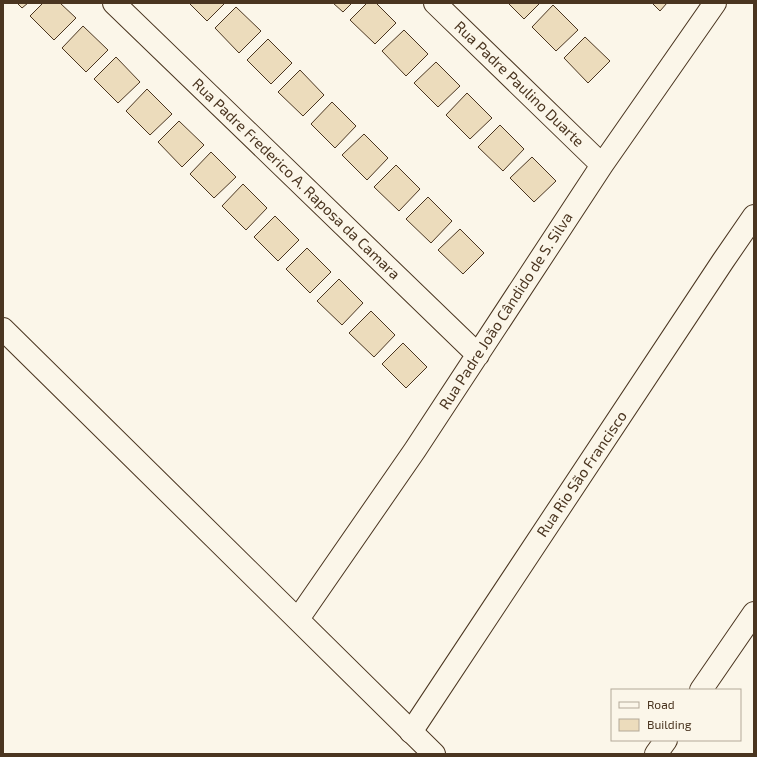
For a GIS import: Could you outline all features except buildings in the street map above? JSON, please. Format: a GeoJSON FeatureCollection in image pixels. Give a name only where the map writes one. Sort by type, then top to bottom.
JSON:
{"type":"FeatureCollection","features":[{"type":"Feature","properties":{"kind":"street","name":"Rua Padre Frederico A. Raposa da Camara"},"geometry":{"type":"LineString","coordinates":[[114,3],[478,356]]}},
{"type":"Feature","properties":{"kind":"street","name":"Rua Padre Paulino Duarte"},"geometry":{"type":"LineString","coordinates":[[436,3],[602,165]]}},
{"type":"Feature","properties":{"kind":"street","name":"Rua Padre João Cândido de S. Silva"},"geometry":{"type":"LineString","coordinates":[[298,619],[478,356],[602,165],[715,3]]}},
{"type":"Feature","properties":{"kind":"street","name":"Rua Rio São Francisco"},"geometry":{"type":"LineString","coordinates":[[411,732],[754,216]]}},
{"type":"Feature","properties":{"kind":"street"},"geometry":{"type":"LineString","coordinates":[[3,329],[434,754]]}},
{"type":"Feature","properties":{"kind":"street"},"geometry":{"type":"LineString","coordinates":[[702,689],[754,613]]}},
{"type":"Feature","properties":{"kind":"street"},"geometry":{"type":"LineString","coordinates":[[656,754],[665,741]]}}]}
